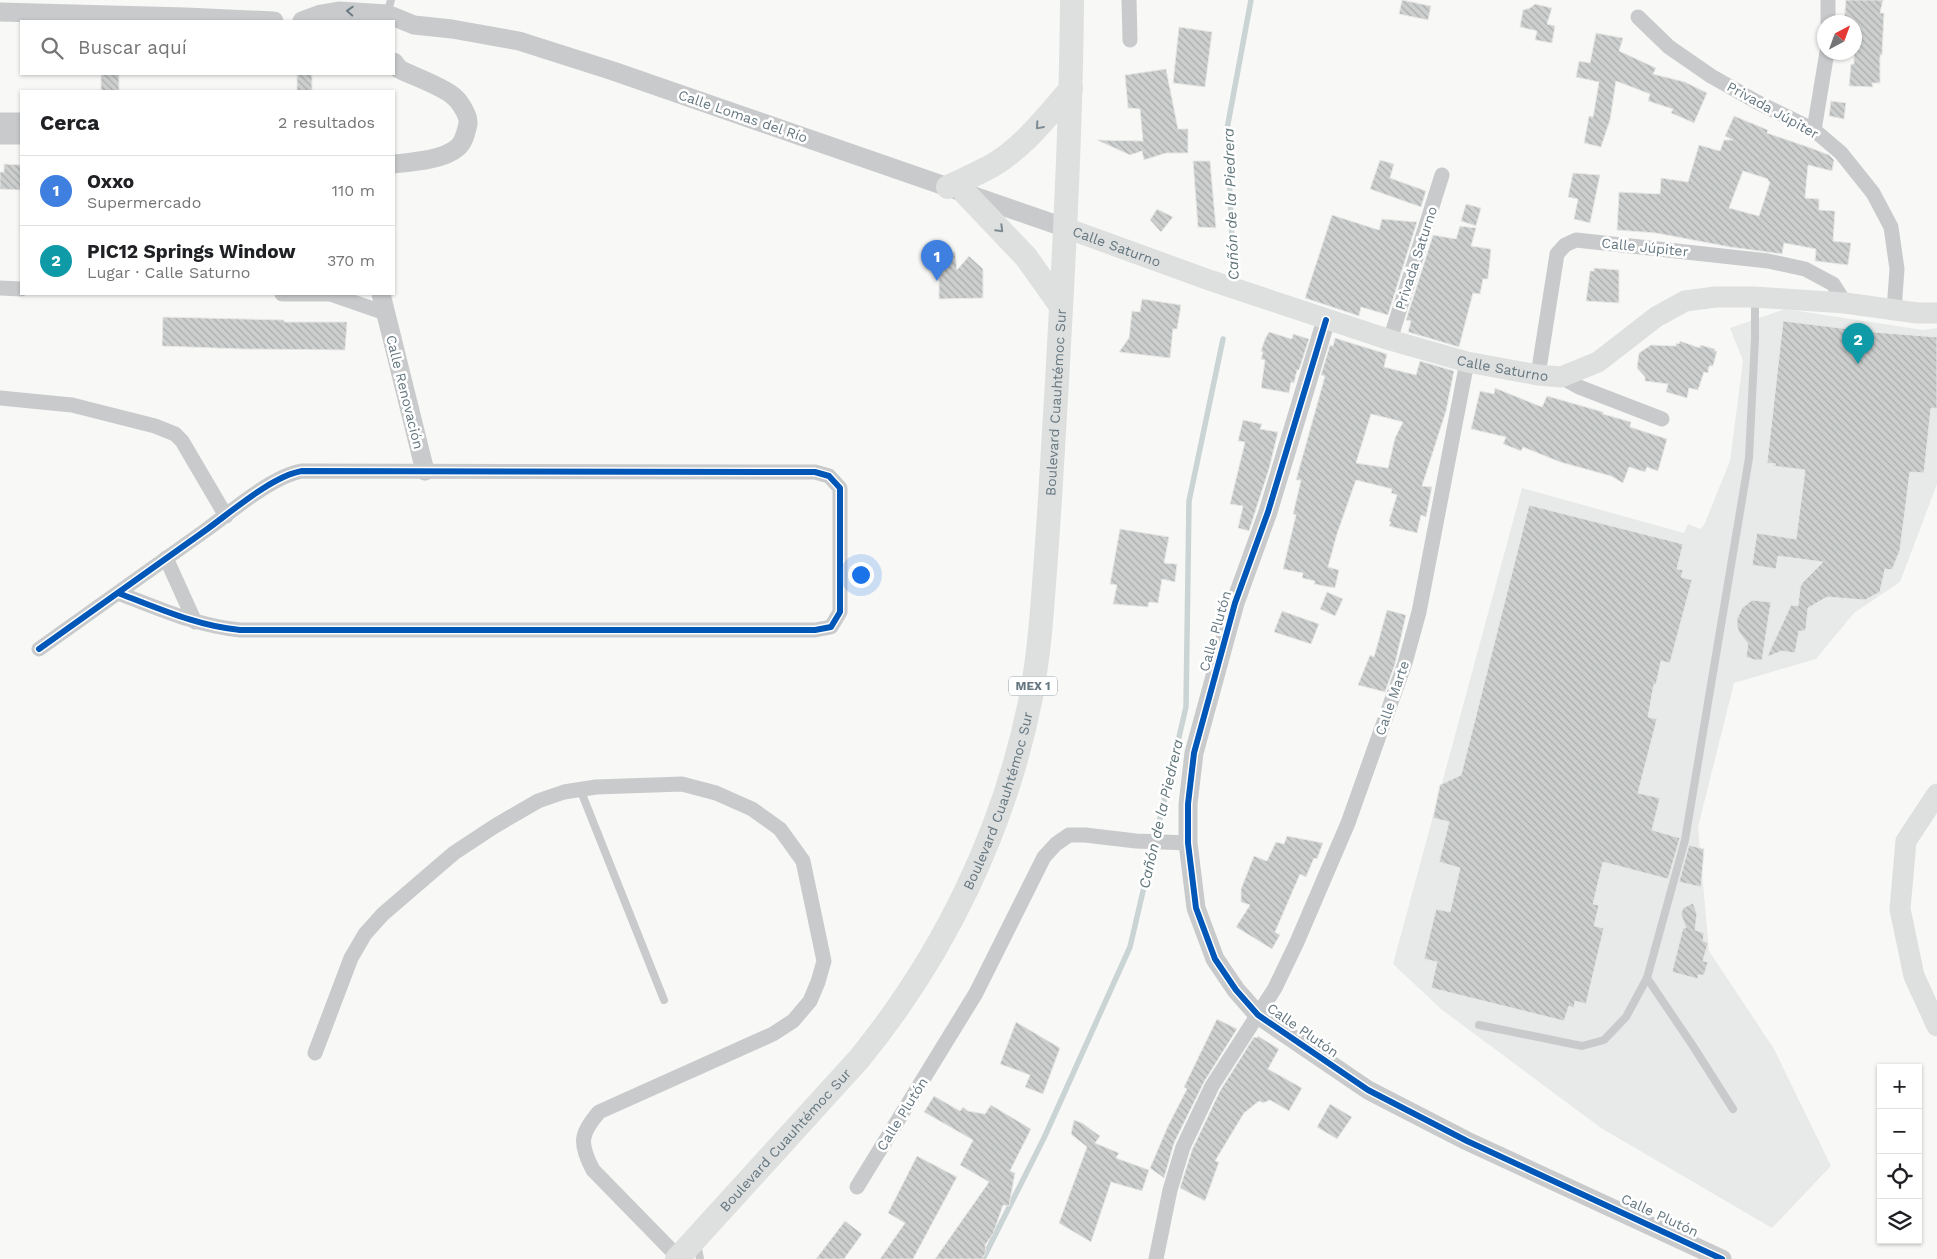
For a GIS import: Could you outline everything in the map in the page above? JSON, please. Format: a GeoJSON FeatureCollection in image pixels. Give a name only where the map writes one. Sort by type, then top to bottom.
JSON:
{"type":"FeatureCollection","features":[{"type":"Feature","properties":{"kind":"main road","name":"Boulevard Cuauhtémoc Sur"},"geometry":{"type":"LineString","coordinates":[[688,1254],[860,1059],[908,994],[944,934],[974,872],[990,835],[1014,764],[1030,698],[1038,653],[1050,499],[1066,228],[1072,0]]}},
{"type":"Feature","properties":{"kind":"main road"},"geometry":{"type":"LineString","coordinates":[[1061,306],[1042,278],[1020,251],[957,191],[1014,150],[1031,135],[1071,89]]}},
{"type":"Feature","properties":{"kind":"main road","name":"Calle Saturno"},"geometry":{"type":"LineString","coordinates":[[1066,228],[1209,280],[1390,340],[1467,362],[1538,375],[1561,377],[1598,362],[1656,317],[1684,301],[1716,297],[1754,297],[1845,304],[1917,313],[1937,312]]}},
{"type":"Feature","properties":{"kind":"main road"},"geometry":{"type":"LineString","coordinates":[[1937,794],[1906,841],[1900,909],[1914,976],[1937,1026]]}},
{"type":"Feature","properties":{"kind":"street"},"geometry":{"type":"LineString","coordinates":[[1129,0],[1130,40]]}},
{"type":"Feature","properties":{"kind":"street"},"geometry":{"type":"LineString","coordinates":[[1828,0],[1828,15]]}},
{"type":"Feature","properties":{"kind":"street"},"geometry":{"type":"LineString","coordinates":[[0,11],[252,20]]}},
{"type":"Feature","properties":{"kind":"street","name":"Calle Lomas del Río"},"geometry":{"type":"LineString","coordinates":[[305,20],[321,14],[339,11],[389,17],[414,26],[452,29],[519,41],[613,71],[1066,228]]}},
{"type":"Feature","properties":{"kind":"street","name":"Privada Júpiter"},"geometry":{"type":"LineString","coordinates":[[1638,17],[1669,47],[1711,76],[1814,130],[1842,153],[1873,192],[1892,226],[1897,269],[1894,310]]}},
{"type":"Feature","properties":{"kind":"street"},"geometry":{"type":"LineString","coordinates":[[1814,130],[1826,60]]}},
{"type":"Feature","properties":{"kind":"street"},"geometry":{"type":"LineString","coordinates":[[395,63],[399,69],[452,94],[468,120],[466,135],[458,148],[439,157],[395,164]]}},
{"type":"Feature","properties":{"kind":"street"},"geometry":{"type":"LineString","coordinates":[[0,122],[20,122]]}},
{"type":"Feature","properties":{"kind":"street"},"geometry":{"type":"LineString","coordinates":[[0,135],[20,136]]}},
{"type":"Feature","properties":{"kind":"street","name":"Privada Saturno"},"geometry":{"type":"LineString","coordinates":[[1390,340],[1442,175]]}},
{"type":"Feature","properties":{"kind":"street","name":"Calle Júpiter"},"geometry":{"type":"LineString","coordinates":[[1538,375],[1558,254],[1566,245],[1576,240],[1768,261],[1805,269],[1833,284],[1845,304]]}},
{"type":"Feature","properties":{"kind":"street"},"geometry":{"type":"LineString","coordinates":[[0,288],[20,288]]}},
{"type":"Feature","properties":{"kind":"street"},"geometry":{"type":"LineString","coordinates":[[338,295],[385,313]]}},
{"type":"Feature","properties":{"kind":"street","name":"Calle Renovación"},"geometry":{"type":"LineString","coordinates":[[381,295],[425,471]]}},
{"type":"Feature","properties":{"kind":"street","name":"Calle Plutón"},"geometry":{"type":"LineString","coordinates":[[1326,320],[1268,512],[1235,603],[1194,752],[1188,804],[1188,843],[1196,908],[1215,959],[1236,990],[1258,1015],[1368,1090],[1467,1141],[1722,1259]]}},
{"type":"Feature","properties":{"kind":"street","name":"Calle Marte"},"geometry":{"type":"LineString","coordinates":[[1156,1259],[1170,1190],[1183,1147],[1212,1086],[1275,988],[1297,942],[1348,823],[1405,663],[1419,612],[1467,362]]}},
{"type":"Feature","properties":{"kind":"street"},"geometry":{"type":"LineString","coordinates":[[1561,377],[1579,387],[1662,419]]}},
{"type":"Feature","properties":{"kind":"street"},"geometry":{"type":"LineString","coordinates":[[0,398],[72,405],[156,426],[175,434],[182,441],[226,516]]}},
{"type":"Feature","properties":{"kind":"street"},"geometry":{"type":"LineString","coordinates":[[39,649],[166,558],[289,473],[302,471],[815,472],[829,476],[840,488],[840,612],[830,627],[814,630],[240,630],[219,628],[195,622],[118,593]]}},
{"type":"Feature","properties":{"kind":"street"},"geometry":{"type":"LineString","coordinates":[[166,558],[195,622]]}},
{"type":"Feature","properties":{"kind":"street"},"geometry":{"type":"LineString","coordinates":[[315,1052],[351,958],[365,934],[383,914],[454,852],[474,838],[538,801],[564,792],[580,789],[682,784],[716,793],[752,809],[780,829],[803,861],[824,960],[810,1001],[793,1021],[773,1034],[599,1112],[587,1126],[583,1143],[586,1156],[593,1170],[688,1254]]}},
{"type":"Feature","properties":{"kind":"street","name":"Calle Plutón"},"geometry":{"type":"LineString","coordinates":[[857,1187],[976,994],[1044,858],[1056,844],[1069,835],[1163,843],[1188,843]]}},
{"type":"Feature","properties":{"kind":"lane"},"geometry":{"type":"LineString","coordinates":[[1479,1025],[1582,1046],[1604,1040],[1626,1017],[1648,978],[1686,840],[1749,458],[1755,338],[1754,297]]}},
{"type":"Feature","properties":{"kind":"lane"},"geometry":{"type":"LineString","coordinates":[[580,789],[664,1000]]}},
{"type":"Feature","properties":{"kind":"lane"},"geometry":{"type":"LineString","coordinates":[[1648,978],[1733,1109]]}},
{"type":"Feature","properties":{"kind":"shaded area"},"geometry":{"type":"Polygon","coordinates":[[[1785,309],[1923,330],[1937,328],[1937,484],[1900,582],[1854,613],[1816,659],[1734,683],[1698,827],[1709,951],[1774,1049],[1831,1166],[1772,1228],[1601,1128],[1441,1009],[1393,964],[1522,488],[1684,533],[1688,524],[1700,529],[1704,525],[1730,461],[1743,361],[1730,328],[1785,309]]]}},
{"type":"Feature","properties":{"kind":"building"},"geometry":{"type":"Polygon","coordinates":[[[1402,0],[1431,6],[1428,20],[1399,14],[1402,0]]]}},
{"type":"Feature","properties":{"kind":"building"},"geometry":{"type":"Polygon","coordinates":[[[1846,0],[1883,0],[1880,13],[1884,13],[1882,55],[1880,55],[1880,83],[1872,83],[1873,87],[1849,86],[1851,64],[1854,64],[1854,60],[1862,60],[1862,15],[1845,15],[1846,0]]]}},
{"type":"Feature","properties":{"kind":"building"},"geometry":{"type":"Polygon","coordinates":[[[1535,4],[1552,8],[1547,24],[1555,26],[1552,43],[1535,40],[1537,31],[1520,27],[1523,10],[1535,4]]]}},
{"type":"Feature","properties":{"kind":"building"},"geometry":{"type":"Polygon","coordinates":[[[1179,27],[1212,32],[1205,87],[1173,83],[1179,27]]]}},
{"type":"Feature","properties":{"kind":"building"},"geometry":{"type":"Polygon","coordinates":[[[1596,33],[1623,38],[1619,51],[1656,68],[1653,74],[1685,82],[1707,93],[1694,123],[1671,113],[1673,109],[1648,101],[1650,94],[1616,81],[1610,120],[1601,147],[1584,143],[1589,116],[1593,117],[1599,82],[1576,77],[1579,61],[1590,63],[1596,33]]]}},
{"type":"Feature","properties":{"kind":"building"},"geometry":{"type":"Polygon","coordinates":[[[1166,69],[1178,129],[1188,129],[1188,153],[1166,153],[1144,160],[1142,151],[1130,155],[1097,140],[1143,141],[1140,109],[1128,108],[1125,75],[1166,69]]]}},
{"type":"Feature","properties":{"kind":"building"},"geometry":{"type":"Polygon","coordinates":[[[101,75],[119,75],[119,90],[101,90],[101,75]]]}},
{"type":"Feature","properties":{"kind":"building"},"geometry":{"type":"Polygon","coordinates":[[[297,75],[312,75],[312,90],[297,90],[297,75]]]}},
{"type":"Feature","properties":{"kind":"building"},"geometry":{"type":"Polygon","coordinates":[[[1831,101],[1846,103],[1844,119],[1829,116],[1831,101]]]}},
{"type":"Feature","properties":{"kind":"building"},"geometry":{"type":"Polygon","coordinates":[[[1734,116],[1768,130],[1767,133],[1829,155],[1834,160],[1832,171],[1808,165],[1805,198],[1819,199],[1819,210],[1835,211],[1833,241],[1851,243],[1848,265],[1815,261],[1816,249],[1784,243],[1782,254],[1730,247],[1656,233],[1617,230],[1619,192],[1660,194],[1661,178],[1688,182],[1699,145],[1720,151],[1724,140],[1733,140],[1725,136],[1734,116]],[[1743,171],[1729,208],[1759,216],[1770,182],[1768,179],[1743,171]]]}},
{"type":"Feature","properties":{"kind":"building"},"geometry":{"type":"Polygon","coordinates":[[[1380,160],[1394,164],[1390,178],[1426,191],[1421,207],[1370,189],[1380,160]]]}},
{"type":"Feature","properties":{"kind":"building"},"geometry":{"type":"Polygon","coordinates":[[[1193,161],[1210,161],[1216,228],[1198,227],[1193,161]]]}},
{"type":"Feature","properties":{"kind":"building"},"geometry":{"type":"Polygon","coordinates":[[[4,164],[20,165],[20,190],[0,189],[0,172],[4,172],[4,164]]]}},
{"type":"Feature","properties":{"kind":"building"},"geometry":{"type":"Polygon","coordinates":[[[1573,173],[1600,175],[1590,223],[1574,219],[1578,199],[1568,197],[1573,173]]]}},
{"type":"Feature","properties":{"kind":"building"},"geometry":{"type":"Polygon","coordinates":[[[1466,204],[1481,208],[1476,226],[1461,221],[1466,204]]]}},
{"type":"Feature","properties":{"kind":"building"},"geometry":{"type":"Polygon","coordinates":[[[1157,209],[1173,217],[1161,232],[1150,220],[1157,209]]]}},
{"type":"Feature","properties":{"kind":"building"},"geometry":{"type":"Polygon","coordinates":[[[1332,215],[1379,230],[1382,219],[1417,222],[1388,315],[1361,307],[1359,316],[1305,298],[1332,215]]]}},
{"type":"Feature","properties":{"kind":"building"},"geometry":{"type":"Polygon","coordinates":[[[1460,226],[1476,228],[1471,246],[1491,249],[1488,279],[1483,279],[1480,294],[1473,293],[1459,347],[1408,332],[1411,321],[1406,320],[1433,235],[1456,239],[1460,226]]]}},
{"type":"Feature","properties":{"kind":"building"},"geometry":{"type":"Polygon","coordinates":[[[955,252],[957,270],[969,256],[983,269],[983,298],[939,299],[939,253],[955,252]]]}},
{"type":"Feature","properties":{"kind":"building"},"geometry":{"type":"Polygon","coordinates":[[[1594,268],[1619,270],[1619,303],[1586,301],[1590,271],[1594,271],[1594,268]]]}},
{"type":"Feature","properties":{"kind":"building"},"geometry":{"type":"Polygon","coordinates":[[[1142,299],[1181,305],[1177,329],[1173,329],[1170,358],[1119,352],[1129,338],[1132,311],[1140,312],[1142,299]]]}},
{"type":"Feature","properties":{"kind":"building"},"geometry":{"type":"Polygon","coordinates":[[[163,317],[284,320],[284,322],[347,322],[345,350],[162,346],[163,317]]]}},
{"type":"Feature","properties":{"kind":"building"},"geometry":{"type":"Polygon","coordinates":[[[1783,321],[1874,332],[1937,337],[1937,409],[1931,408],[1924,473],[1910,472],[1900,550],[1892,570],[1885,569],[1880,592],[1865,600],[1827,597],[1808,608],[1806,628],[1805,631],[1799,631],[1795,653],[1782,651],[1767,657],[1791,605],[1798,606],[1802,583],[1823,562],[1778,556],[1776,569],[1752,565],[1757,533],[1796,539],[1805,470],[1773,466],[1776,464],[1767,463],[1783,321]]]}},
{"type":"Feature","properties":{"kind":"building"},"geometry":{"type":"Polygon","coordinates":[[[1269,332],[1292,339],[1293,334],[1309,339],[1294,383],[1291,382],[1289,393],[1261,388],[1265,360],[1261,359],[1263,352],[1261,351],[1269,332]]]}},
{"type":"Feature","properties":{"kind":"building"},"geometry":{"type":"Polygon","coordinates":[[[1335,338],[1387,354],[1384,367],[1416,375],[1420,361],[1454,371],[1446,411],[1422,486],[1432,487],[1426,517],[1421,515],[1417,533],[1389,526],[1397,495],[1391,493],[1392,489],[1356,480],[1337,534],[1328,567],[1339,570],[1335,588],[1314,584],[1315,581],[1302,578],[1303,573],[1283,569],[1296,515],[1293,514],[1301,480],[1296,480],[1325,376],[1321,375],[1330,345],[1333,346],[1335,338]],[[1371,414],[1356,463],[1388,468],[1395,438],[1403,422],[1371,414]]]}},
{"type":"Feature","properties":{"kind":"building"},"geometry":{"type":"Polygon","coordinates":[[[1680,341],[1700,348],[1700,345],[1717,351],[1713,366],[1709,366],[1708,373],[1704,372],[1698,390],[1689,388],[1687,398],[1666,392],[1668,384],[1645,381],[1645,377],[1637,368],[1639,353],[1651,345],[1676,346],[1676,343],[1679,344],[1680,341]]]}},
{"type":"Feature","properties":{"kind":"building"},"geometry":{"type":"Polygon","coordinates":[[[1495,388],[1542,407],[1547,396],[1603,412],[1603,414],[1631,422],[1630,427],[1667,439],[1658,471],[1647,467],[1645,472],[1629,467],[1623,483],[1611,476],[1560,462],[1523,447],[1521,451],[1503,444],[1506,437],[1471,429],[1480,391],[1494,394],[1495,388]]]}},
{"type":"Feature","properties":{"kind":"building"},"geometry":{"type":"Polygon","coordinates":[[[1243,420],[1262,424],[1260,429],[1278,432],[1269,469],[1249,531],[1238,528],[1243,506],[1230,504],[1245,442],[1238,441],[1243,420]]]}},
{"type":"Feature","properties":{"kind":"building"},"geometry":{"type":"Polygon","coordinates":[[[1529,505],[1683,544],[1677,569],[1683,570],[1681,577],[1692,580],[1670,663],[1661,661],[1656,685],[1654,684],[1648,717],[1657,719],[1638,793],[1660,798],[1652,830],[1680,838],[1668,879],[1603,862],[1593,904],[1599,905],[1594,926],[1604,928],[1586,1004],[1575,1001],[1574,1008],[1569,1006],[1564,1021],[1431,988],[1437,962],[1424,959],[1436,909],[1450,912],[1460,868],[1439,862],[1449,822],[1433,818],[1440,785],[1461,775],[1529,505]]]}},
{"type":"Feature","properties":{"kind":"building"},"geometry":{"type":"Polygon","coordinates":[[[1120,529],[1169,537],[1164,563],[1177,564],[1175,582],[1162,579],[1158,603],[1149,602],[1148,607],[1113,604],[1117,585],[1110,584],[1120,529]]]}},
{"type":"Feature","properties":{"kind":"building"},"geometry":{"type":"Polygon","coordinates":[[[1327,592],[1343,599],[1335,616],[1320,609],[1327,592]]]}},
{"type":"Feature","properties":{"kind":"building"},"geometry":{"type":"Polygon","coordinates":[[[1752,600],[1771,602],[1762,660],[1746,657],[1748,644],[1737,626],[1737,619],[1742,608],[1752,600]]]}},
{"type":"Feature","properties":{"kind":"building"},"geometry":{"type":"Polygon","coordinates":[[[1387,610],[1406,615],[1395,664],[1385,692],[1358,685],[1370,655],[1374,657],[1387,610]]]}},
{"type":"Feature","properties":{"kind":"building"},"geometry":{"type":"Polygon","coordinates":[[[1282,611],[1319,624],[1311,644],[1274,632],[1282,611]]]}},
{"type":"Feature","properties":{"kind":"building"},"geometry":{"type":"Polygon","coordinates":[[[1287,836],[1323,843],[1317,859],[1314,858],[1306,877],[1300,874],[1275,932],[1280,935],[1272,949],[1236,927],[1250,905],[1241,902],[1241,889],[1254,856],[1267,861],[1276,842],[1284,844],[1287,836]]]}},
{"type":"Feature","properties":{"kind":"building"},"geometry":{"type":"Polygon","coordinates":[[[1689,845],[1704,849],[1701,887],[1679,882],[1689,845]]]}},
{"type":"Feature","properties":{"kind":"building"},"geometry":{"type":"Polygon","coordinates":[[[1693,903],[1697,914],[1695,930],[1704,933],[1703,941],[1708,943],[1703,961],[1708,962],[1704,975],[1698,975],[1698,979],[1672,972],[1683,928],[1686,928],[1681,914],[1683,908],[1693,903]]]}},
{"type":"Feature","properties":{"kind":"building"},"geometry":{"type":"Polygon","coordinates":[[[1217,1019],[1237,1029],[1204,1082],[1174,1143],[1164,1178],[1150,1168],[1168,1126],[1187,1089],[1184,1087],[1217,1019]]]}},
{"type":"Feature","properties":{"kind":"building"},"geometry":{"type":"Polygon","coordinates":[[[1016,1022],[1060,1048],[1043,1094],[1025,1087],[1030,1075],[1000,1064],[1016,1022]]]}},
{"type":"Feature","properties":{"kind":"building"},"geometry":{"type":"Polygon","coordinates":[[[1258,1036],[1279,1049],[1268,1069],[1302,1088],[1289,1111],[1270,1100],[1263,1103],[1259,1101],[1244,1113],[1215,1161],[1219,1162],[1205,1201],[1180,1188],[1192,1150],[1220,1091],[1254,1037],[1257,1038],[1258,1036]]]}},
{"type":"Feature","properties":{"kind":"building"},"geometry":{"type":"Polygon","coordinates":[[[934,1096],[960,1111],[963,1107],[968,1111],[985,1114],[991,1105],[1031,1129],[1010,1171],[1015,1173],[1009,1206],[1003,1205],[993,1234],[985,1245],[986,1252],[982,1259],[935,1259],[989,1182],[960,1165],[973,1140],[924,1112],[934,1096]]]}},
{"type":"Feature","properties":{"kind":"building"},"geometry":{"type":"Polygon","coordinates":[[[1330,1104],[1352,1117],[1337,1139],[1317,1127],[1330,1104]]]}},
{"type":"Feature","properties":{"kind":"building"},"geometry":{"type":"Polygon","coordinates":[[[1074,1120],[1082,1123],[1100,1136],[1095,1143],[1119,1153],[1116,1158],[1149,1170],[1142,1191],[1111,1182],[1091,1242],[1059,1223],[1087,1147],[1071,1134],[1074,1120]]]}},
{"type":"Feature","properties":{"kind":"building"},"geometry":{"type":"Polygon","coordinates":[[[917,1156],[957,1177],[913,1259],[880,1259],[905,1223],[888,1213],[917,1156]]]}},
{"type":"Feature","properties":{"kind":"building"},"geometry":{"type":"Polygon","coordinates":[[[845,1221],[862,1234],[844,1259],[816,1259],[845,1221]]]}},
{"type":"Feature","properties":{"kind":"waterway","name":"Cañón de la Piedrera"},"geometry":{"type":"LineString","coordinates":[[1234,283],[1227,129],[1251,0]]}},
{"type":"Feature","properties":{"kind":"waterway","name":"Cañón de la Piedrera"},"geometry":{"type":"LineString","coordinates":[[983,1259],[1044,1138],[1130,947],[1186,707],[1189,501],[1223,339]]}},
{"type":"Feature","properties":{"kind":"cycle path"},"geometry":{"type":"LineString","coordinates":[[1326,320],[1268,512],[1235,603],[1194,753],[1188,804],[1188,843],[1196,908],[1215,959],[1236,990],[1258,1015],[1368,1090],[1467,1141],[1722,1259]]}},
{"type":"Feature","properties":{"kind":"cycle path"},"geometry":{"type":"LineString","coordinates":[[39,649],[265,487],[290,474],[302,471],[815,472],[829,476],[840,488],[840,612],[831,627],[815,630],[240,630],[208,625],[118,593]]}},
{"type":"Feature","properties":{"kind":"place","name":"Oxxo"},"geometry":{"type":"Point","coordinates":[937,281]}},
{"type":"Feature","properties":{"kind":"place","name":"PIC12 Springs Window"},"geometry":{"type":"Point","coordinates":[1858,364]}}]}
